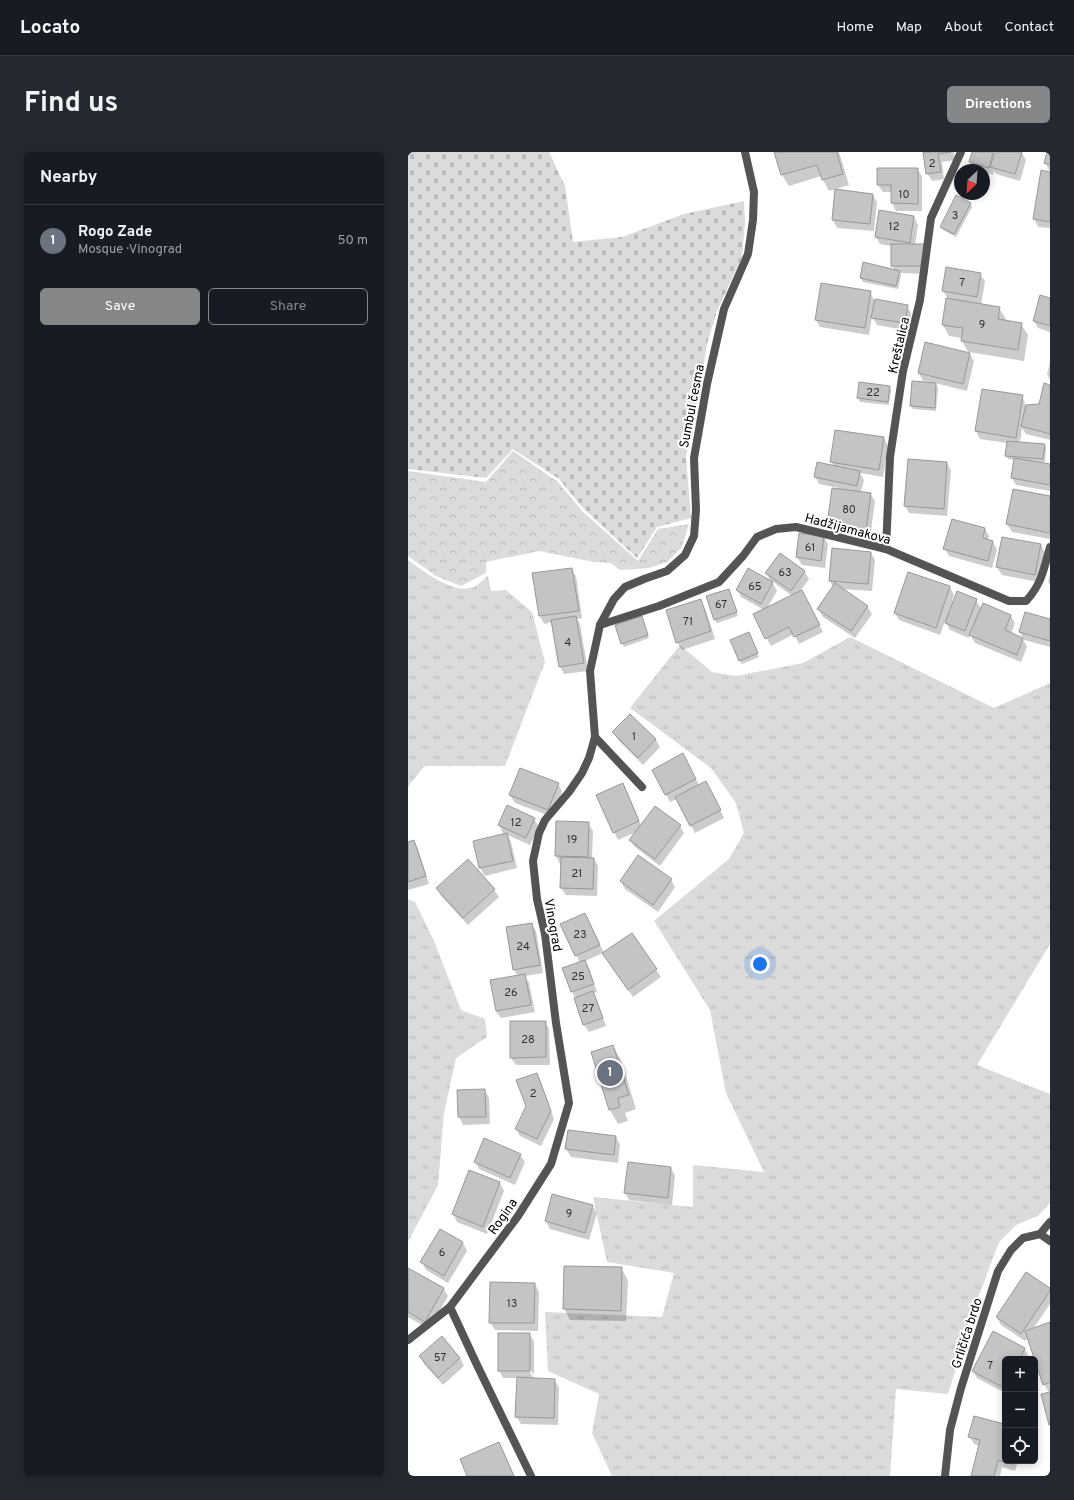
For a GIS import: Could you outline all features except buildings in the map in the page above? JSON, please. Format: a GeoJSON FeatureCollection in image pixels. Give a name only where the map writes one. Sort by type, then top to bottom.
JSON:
{"type":"FeatureCollection","features":[{"type":"Feature","properties":{"kind":"street","name":"Sumbul česma"},"geometry":{"type":"LineString","coordinates":[[600,625],[614,599],[625,588],[644,579],[667,571],[685,555],[694,536],[696,510],[694,458],[707,384],[724,309],[748,254],[753,220],[754,192],[745,152]]}},
{"type":"Feature","properties":{"kind":"street","name":"Kreštalica"},"geometry":{"type":"LineString","coordinates":[[886,550],[890,457],[903,371],[920,300],[931,218],[961,152]]}},
{"type":"Feature","properties":{"kind":"street","name":"Hadžijamakova"},"geometry":{"type":"LineString","coordinates":[[600,625],[659,606],[720,582],[743,556],[757,537],[776,529],[796,527],[886,550],[1010,601],[1026,601],[1035,591],[1041,579],[1050,547]]}},
{"type":"Feature","properties":{"kind":"street","name":"Vinograd"},"geometry":{"type":"LineString","coordinates":[[560,1132],[569,1103],[556,1023],[545,934],[537,899],[533,861],[539,833],[544,820],[569,792],[582,773],[589,758],[595,737],[590,671],[600,625]]}},
{"type":"Feature","properties":{"kind":"street"},"geometry":{"type":"LineString","coordinates":[[595,737],[642,787]]}},
{"type":"Feature","properties":{"kind":"street","name":"Rogina"},"geometry":{"type":"LineString","coordinates":[[408,1340],[450,1307],[518,1216],[551,1164],[560,1132]]}},
{"type":"Feature","properties":{"kind":"street"},"geometry":{"type":"LineString","coordinates":[[1050,1222],[1040,1234],[1050,1241]]}},
{"type":"Feature","properties":{"kind":"street","name":"Grličića brdo"},"geometry":{"type":"LineString","coordinates":[[945,1476],[950,1430],[998,1271],[1011,1250],[1023,1238],[1040,1234]]}},
{"type":"Feature","properties":{"kind":"street"},"geometry":{"type":"LineString","coordinates":[[450,1307],[531,1476]]}},
{"type":"Feature","properties":{"kind":"green space"},"geometry":{"type":"Polygon","coordinates":[[[408,152],[549,152],[565,186],[573,242],[622,237],[684,214],[744,201],[745,223],[742,257],[717,311],[707,344],[700,389],[686,456],[691,518],[657,527],[637,558],[583,508],[559,479],[513,449],[486,478],[408,469],[408,152]]]}},
{"type":"Feature","properties":{"kind":"green space"},"geometry":{"type":"Polygon","coordinates":[[[513,451],[558,482],[582,511],[638,561],[658,529],[689,524],[682,547],[667,562],[649,568],[620,570],[611,563],[594,562],[539,551],[486,562],[486,573],[461,586],[436,576],[408,556],[408,471],[486,482],[513,451]]]}},
{"type":"Feature","properties":{"kind":"green space"},"geometry":{"type":"Polygon","coordinates":[[[408,560],[440,581],[450,586],[459,588],[476,586],[488,576],[491,591],[506,590],[532,612],[545,662],[505,766],[424,766],[408,787],[408,560]]]}},
{"type":"Feature","properties":{"kind":"green space"},"geometry":{"type":"Polygon","coordinates":[[[850,637],[994,708],[1050,683],[1050,944],[977,1065],[1050,1094],[1050,1203],[1039,1215],[1016,1225],[999,1242],[977,1301],[948,1394],[896,1389],[890,1476],[612,1476],[592,1433],[599,1394],[548,1371],[545,1312],[662,1317],[674,1273],[607,1262],[593,1197],[693,1207],[693,1165],[764,1172],[726,1093],[710,1010],[654,921],[729,859],[744,833],[736,803],[711,768],[630,708],[680,645],[712,672],[736,676],[803,663],[850,637]]]}},
{"type":"Feature","properties":{"kind":"green space"},"geometry":{"type":"Polygon","coordinates":[[[408,899],[415,902],[434,941],[461,1010],[485,1019],[487,1037],[456,1058],[444,1113],[438,1185],[408,1242],[408,899]]]}},
{"type":"Feature","properties":{"kind":"place","name":"Rogo Zade"},"geometry":{"type":"Point","coordinates":[610,1073]}}]}
